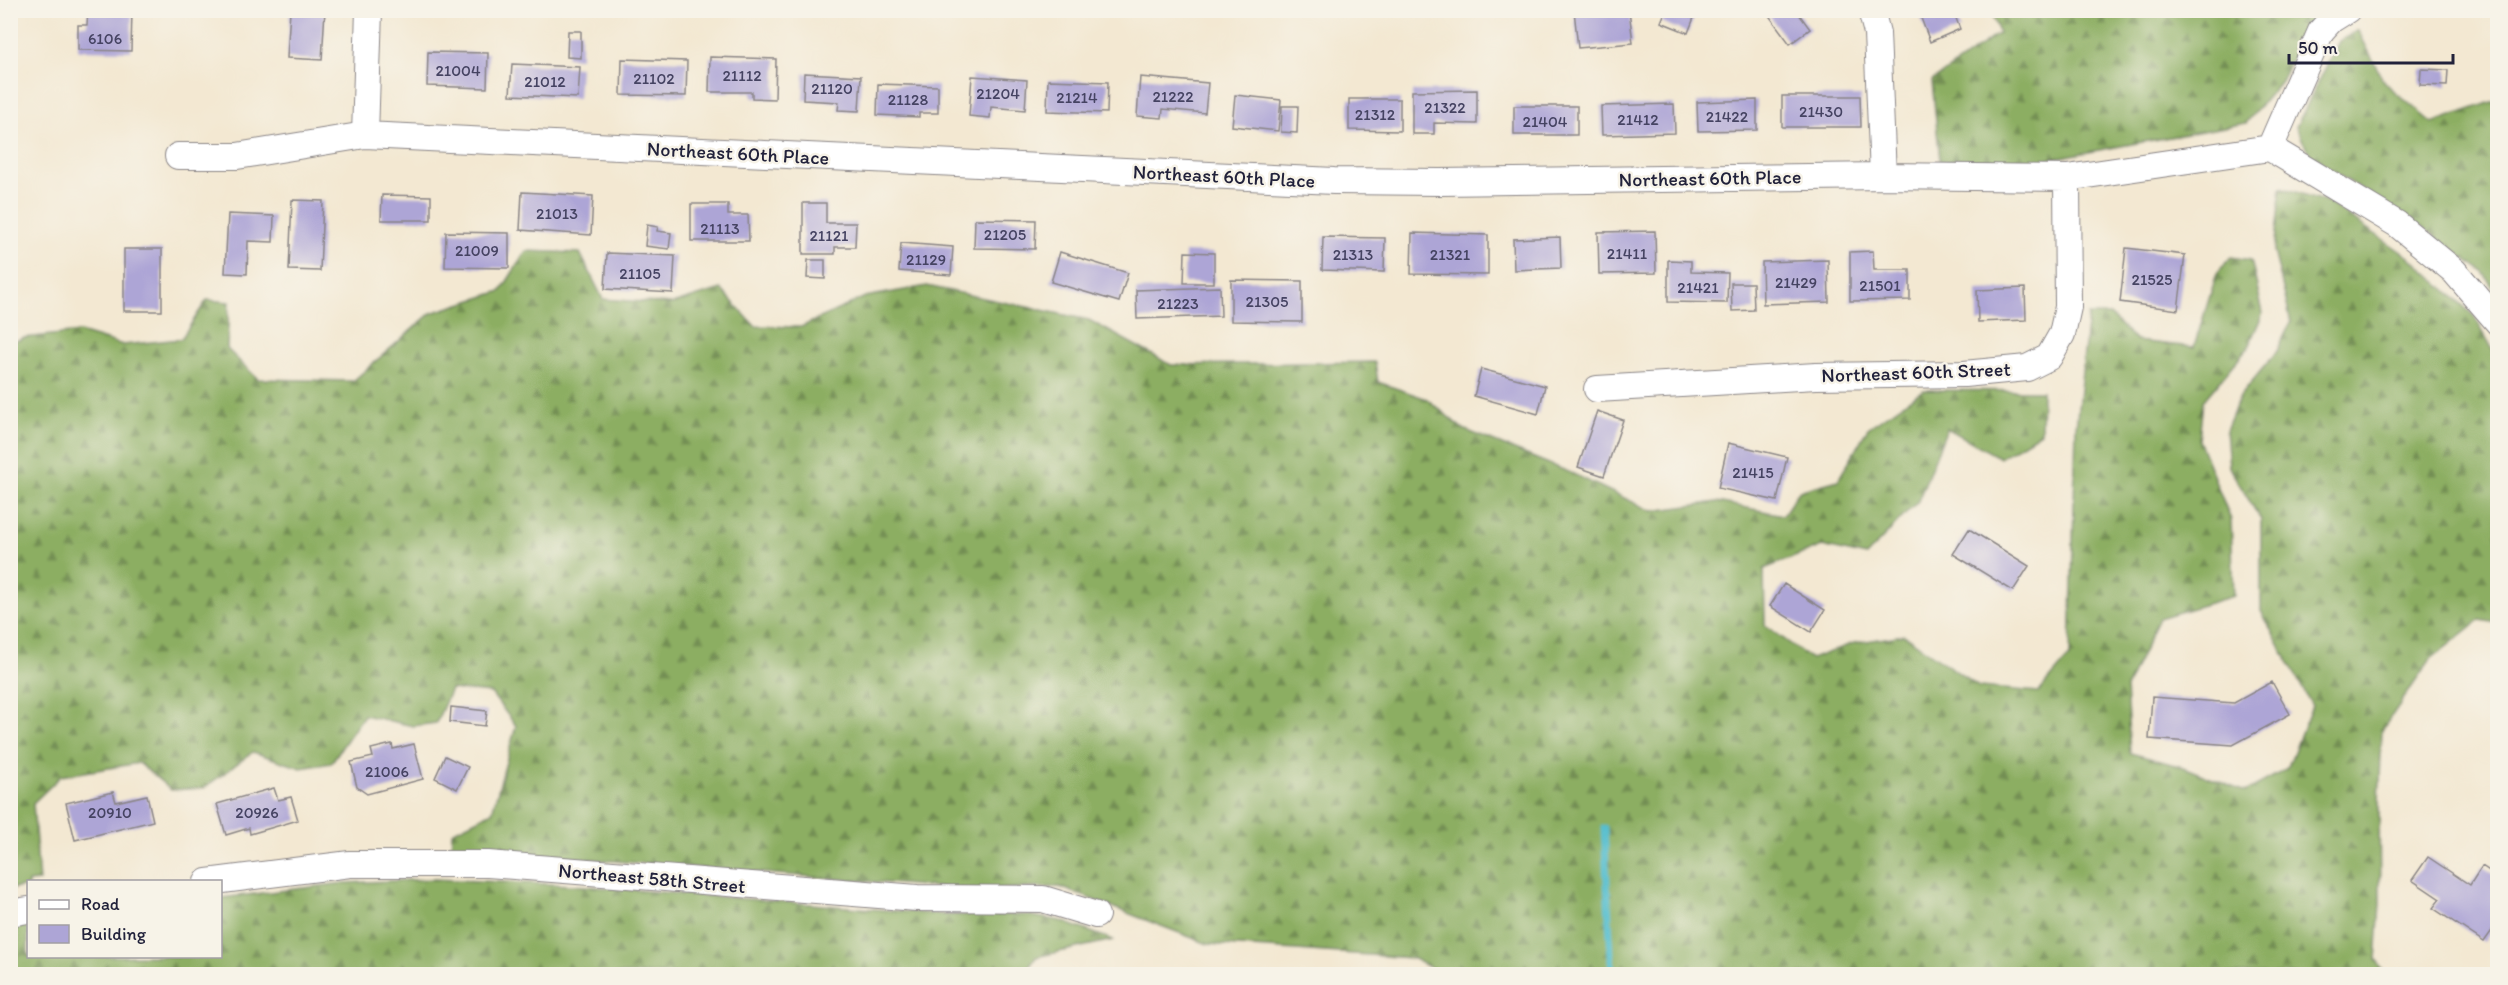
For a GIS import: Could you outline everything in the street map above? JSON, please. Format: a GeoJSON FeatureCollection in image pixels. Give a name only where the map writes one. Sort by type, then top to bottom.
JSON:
{"type":"FeatureCollection","features":[{"type":"Feature","properties":{"kind":"street"},"geometry":{"type":"LineString","coordinates":[[365,135],[369,10]]}},
{"type":"Feature","properties":{"kind":"street"},"geometry":{"type":"LineString","coordinates":[[1871,10],[1877,33],[1883,176]]}},
{"type":"Feature","properties":{"kind":"street"},"geometry":{"type":"LineString","coordinates":[[2339,15],[2321,31],[2270,148],[2397,224],[2454,272],[2498,322]]}},
{"type":"Feature","properties":{"kind":"street","name":"Northeast 60th Place"},"geometry":{"type":"LineString","coordinates":[[178,156],[237,156],[365,135],[1334,181],[1440,182],[1883,176],[2067,178],[2270,148]]}},
{"type":"Feature","properties":{"kind":"street","name":"Northeast 60th Street"},"geometry":{"type":"LineString","coordinates":[[1597,389],[1816,376],[1965,374],[2027,368],[2049,357],[2062,334],[2068,307],[2067,178]]}},
{"type":"Feature","properties":{"kind":"street","name":"Northeast 58th Street"},"geometry":{"type":"LineString","coordinates":[[222,880],[350,864],[488,864],[917,898],[1043,899],[1096,915]]}},
{"type":"Feature","properties":{"kind":"street"},"geometry":{"type":"LineString","coordinates":[[10,913],[27,910]]}},
{"type":"Feature","properties":{"kind":"green space"},"geometry":{"type":"Polygon","coordinates":[[[1991,11],[2316,11],[2281,81],[2246,123],[2034,162],[1940,161],[1932,81],[1999,33],[1991,11]]]}},
{"type":"Feature","properties":{"kind":"green space"},"geometry":{"type":"Polygon","coordinates":[[[2358,30],[2384,82],[2432,123],[2497,100],[2497,294],[2483,272],[2416,222],[2312,159],[2296,127],[2339,41],[2358,30]]]}},
{"type":"Feature","properties":{"kind":"green space"},"geometry":{"type":"Polygon","coordinates":[[[2281,187],[2329,203],[2415,261],[2474,316],[2497,357],[2497,623],[2480,620],[2431,659],[2382,730],[2379,803],[2380,904],[2376,960],[2385,974],[1443,974],[1412,958],[1208,944],[1060,887],[974,890],[552,856],[451,852],[452,832],[492,812],[516,726],[491,693],[451,689],[436,723],[413,726],[364,715],[331,763],[301,768],[253,752],[204,788],[171,790],[139,763],[61,776],[33,803],[39,880],[27,880],[27,886],[11,889],[10,343],[24,338],[80,332],[123,345],[181,339],[207,300],[229,302],[227,349],[258,379],[353,381],[431,313],[501,291],[526,251],[580,253],[603,299],[672,304],[721,289],[755,326],[801,327],[865,297],[927,286],[1089,320],[1171,365],[1375,362],[1378,382],[1427,399],[1463,429],[1571,473],[1652,511],[1717,502],[1783,515],[1799,491],[1838,480],[1868,428],[1923,390],[2042,391],[2041,432],[2000,458],[1947,428],[1918,501],[1866,556],[1822,546],[1764,569],[1765,625],[1811,659],[1854,643],[1904,635],[1979,687],[2039,692],[2070,656],[2076,427],[2088,315],[2110,315],[2136,341],[2194,347],[2217,273],[2231,257],[2251,260],[2263,313],[2247,349],[2203,401],[2199,440],[2231,520],[2234,596],[2159,618],[2126,688],[2130,753],[2183,767],[2245,792],[2287,769],[2312,706],[2261,611],[2261,520],[2229,467],[2226,430],[2240,396],[2277,351],[2291,322],[2274,251],[2281,187]]]}},
{"type":"Feature","properties":{"kind":"green space"},"geometry":{"type":"Polygon","coordinates":[[[433,879],[572,885],[948,915],[1026,915],[1061,921],[1113,940],[1036,957],[1025,974],[11,974],[11,925],[27,922],[27,958],[222,958],[222,898],[344,883],[433,879]]]}},
{"type":"Feature","properties":{"kind":"building"},"geometry":{"type":"Polygon","coordinates":[[[88,10],[132,10],[131,51],[78,50],[78,25],[87,25],[88,10]]]}},
{"type":"Feature","properties":{"kind":"building"},"geometry":{"type":"Polygon","coordinates":[[[290,10],[325,10],[322,60],[287,58],[290,10]]]}},
{"type":"Feature","properties":{"kind":"building"},"geometry":{"type":"Polygon","coordinates":[[[424,10],[463,10],[463,17],[424,14],[424,10]]]}},
{"type":"Feature","properties":{"kind":"building"},"geometry":{"type":"Polygon","coordinates":[[[1574,10],[1629,10],[1633,43],[1578,48],[1574,10]]]}},
{"type":"Feature","properties":{"kind":"building"},"geometry":{"type":"Polygon","coordinates":[[[1666,10],[1697,10],[1688,33],[1661,22],[1666,10]]]}},
{"type":"Feature","properties":{"kind":"building"},"geometry":{"type":"Polygon","coordinates":[[[1765,10],[1796,10],[1810,29],[1790,44],[1765,10]]]}},
{"type":"Feature","properties":{"kind":"building"},"geometry":{"type":"Polygon","coordinates":[[[1918,10],[1953,10],[1960,29],[1930,42],[1918,10]]]}},
{"type":"Feature","properties":{"kind":"building"},"geometry":{"type":"Polygon","coordinates":[[[568,31],[581,31],[581,58],[567,57],[568,31]]]}},
{"type":"Feature","properties":{"kind":"building"},"geometry":{"type":"Polygon","coordinates":[[[428,52],[488,53],[487,88],[427,86],[428,52]]]}},
{"type":"Feature","properties":{"kind":"building"},"geometry":{"type":"Polygon","coordinates":[[[710,57],[776,59],[775,99],[752,98],[752,92],[709,92],[710,57]]]}},
{"type":"Feature","properties":{"kind":"building"},"geometry":{"type":"Polygon","coordinates":[[[622,59],[687,61],[686,96],[621,95],[622,59]]]}},
{"type":"Feature","properties":{"kind":"building"},"geometry":{"type":"Polygon","coordinates":[[[512,64],[580,67],[578,98],[510,95],[512,64]]]}},
{"type":"Feature","properties":{"kind":"building"},"geometry":{"type":"Polygon","coordinates":[[[2421,69],[2448,70],[2447,86],[2420,85],[2421,69]]]}},
{"type":"Feature","properties":{"kind":"building"},"geometry":{"type":"Polygon","coordinates":[[[804,73],[861,76],[859,111],[838,110],[839,102],[803,100],[804,73]]]}},
{"type":"Feature","properties":{"kind":"building"},"geometry":{"type":"Polygon","coordinates":[[[972,76],[1027,80],[1025,110],[991,107],[990,118],[969,116],[972,76]]]}},
{"type":"Feature","properties":{"kind":"building"},"geometry":{"type":"Polygon","coordinates":[[[1140,77],[1208,83],[1205,113],[1163,109],[1162,118],[1137,116],[1140,77]]]}},
{"type":"Feature","properties":{"kind":"building"},"geometry":{"type":"Polygon","coordinates":[[[1048,80],[1108,82],[1107,113],[1047,111],[1048,80]]]}},
{"type":"Feature","properties":{"kind":"building"},"geometry":{"type":"Polygon","coordinates":[[[878,84],[938,86],[938,113],[919,113],[919,117],[877,115],[878,84]]]}},
{"type":"Feature","properties":{"kind":"building"},"geometry":{"type":"Polygon","coordinates":[[[1477,90],[1477,124],[1434,123],[1434,134],[1412,134],[1412,91],[1477,90]]]}},
{"type":"Feature","properties":{"kind":"building"},"geometry":{"type":"Polygon","coordinates":[[[1235,95],[1281,100],[1278,131],[1232,126],[1235,95]]]}},
{"type":"Feature","properties":{"kind":"building"},"geometry":{"type":"Polygon","coordinates":[[[1782,96],[1860,96],[1861,127],[1782,127],[1782,96]]]}},
{"type":"Feature","properties":{"kind":"building"},"geometry":{"type":"Polygon","coordinates":[[[1349,99],[1400,99],[1400,131],[1349,130],[1349,99]]]}},
{"type":"Feature","properties":{"kind":"building"},"geometry":{"type":"Polygon","coordinates":[[[1757,100],[1757,130],[1698,131],[1697,102],[1757,100]]]}},
{"type":"Feature","properties":{"kind":"building"},"geometry":{"type":"Polygon","coordinates":[[[1674,104],[1675,133],[1602,135],[1601,106],[1674,104]]]}},
{"type":"Feature","properties":{"kind":"building"},"geometry":{"type":"Polygon","coordinates":[[[1282,106],[1298,106],[1297,133],[1281,132],[1282,106]]]}},
{"type":"Feature","properties":{"kind":"building"},"geometry":{"type":"Polygon","coordinates":[[[1514,106],[1577,106],[1577,135],[1514,135],[1514,106]]]}},
{"type":"Feature","properties":{"kind":"building"},"geometry":{"type":"Polygon","coordinates":[[[522,192],[593,196],[591,235],[520,230],[522,192]]]}},
{"type":"Feature","properties":{"kind":"building"},"geometry":{"type":"Polygon","coordinates":[[[382,195],[431,196],[431,220],[381,220],[382,195]]]}},
{"type":"Feature","properties":{"kind":"building"},"geometry":{"type":"Polygon","coordinates":[[[292,200],[323,201],[320,271],[289,270],[292,200]]]}},
{"type":"Feature","properties":{"kind":"building"},"geometry":{"type":"Polygon","coordinates":[[[803,203],[826,203],[826,223],[856,223],[855,247],[835,247],[835,254],[803,254],[803,203]]]}},
{"type":"Feature","properties":{"kind":"building"},"geometry":{"type":"Polygon","coordinates":[[[691,204],[728,204],[728,215],[748,215],[749,241],[691,241],[691,204]]]}},
{"type":"Feature","properties":{"kind":"building"},"geometry":{"type":"Polygon","coordinates":[[[228,214],[274,216],[273,242],[248,241],[247,274],[225,273],[228,214]]]}},
{"type":"Feature","properties":{"kind":"building"},"geometry":{"type":"Polygon","coordinates":[[[975,219],[1036,220],[1035,249],[974,248],[975,219]]]}},
{"type":"Feature","properties":{"kind":"building"},"geometry":{"type":"Polygon","coordinates":[[[647,225],[658,227],[657,231],[671,233],[669,249],[645,246],[647,225]]]}},
{"type":"Feature","properties":{"kind":"building"},"geometry":{"type":"Polygon","coordinates":[[[1655,231],[1656,273],[1599,274],[1598,232],[1655,231]]]}},
{"type":"Feature","properties":{"kind":"building"},"geometry":{"type":"Polygon","coordinates":[[[446,232],[509,233],[509,268],[445,267],[446,232]]]}},
{"type":"Feature","properties":{"kind":"building"},"geometry":{"type":"Polygon","coordinates":[[[1412,233],[1488,235],[1488,275],[1411,274],[1412,233]]]}},
{"type":"Feature","properties":{"kind":"building"},"geometry":{"type":"Polygon","coordinates":[[[1323,237],[1385,238],[1384,272],[1322,270],[1323,237]]]}},
{"type":"Feature","properties":{"kind":"building"},"geometry":{"type":"Polygon","coordinates":[[[1560,237],[1561,268],[1514,270],[1513,239],[1560,237]]]}},
{"type":"Feature","properties":{"kind":"building"},"geometry":{"type":"Polygon","coordinates":[[[901,243],[953,247],[951,275],[899,271],[901,243]]]}},
{"type":"Feature","properties":{"kind":"building"},"geometry":{"type":"Polygon","coordinates":[[[2126,248],[2185,255],[2178,310],[2120,302],[2126,248]]]}},
{"type":"Feature","properties":{"kind":"building"},"geometry":{"type":"Polygon","coordinates":[[[124,249],[162,249],[162,311],[124,311],[124,249]]]}},
{"type":"Feature","properties":{"kind":"building"},"geometry":{"type":"Polygon","coordinates":[[[1873,251],[1874,270],[1910,270],[1910,300],[1850,301],[1850,252],[1873,251]]]}},
{"type":"Feature","properties":{"kind":"building"},"geometry":{"type":"Polygon","coordinates":[[[1060,252],[1128,273],[1119,302],[1051,282],[1060,252]]]}},
{"type":"Feature","properties":{"kind":"building"},"geometry":{"type":"Polygon","coordinates":[[[1185,252],[1214,253],[1214,283],[1184,283],[1185,252]]]}},
{"type":"Feature","properties":{"kind":"building"},"geometry":{"type":"Polygon","coordinates":[[[607,253],[675,256],[673,293],[605,289],[607,253]]]}},
{"type":"Feature","properties":{"kind":"building"},"geometry":{"type":"Polygon","coordinates":[[[808,260],[825,260],[825,279],[807,278],[808,260]]]}},
{"type":"Feature","properties":{"kind":"building"},"geometry":{"type":"Polygon","coordinates":[[[1668,260],[1691,261],[1691,272],[1728,273],[1727,303],[1668,302],[1668,260]]]}},
{"type":"Feature","properties":{"kind":"building"},"geometry":{"type":"Polygon","coordinates":[[[1828,260],[1829,302],[1763,304],[1762,262],[1828,260]]]}},
{"type":"Feature","properties":{"kind":"building"},"geometry":{"type":"Polygon","coordinates":[[[1231,280],[1302,281],[1302,322],[1231,321],[1231,280]]]}},
{"type":"Feature","properties":{"kind":"building"},"geometry":{"type":"Polygon","coordinates":[[[1731,283],[1753,283],[1754,310],[1732,311],[1731,283]]]}},
{"type":"Feature","properties":{"kind":"building"},"geometry":{"type":"Polygon","coordinates":[[[1220,287],[1221,316],[1137,319],[1136,290],[1220,287]]]}},
{"type":"Feature","properties":{"kind":"building"},"geometry":{"type":"Polygon","coordinates":[[[2025,288],[2026,320],[1978,322],[1977,290],[2025,288]]]}},
{"type":"Feature","properties":{"kind":"building"},"geometry":{"type":"Polygon","coordinates":[[[1481,369],[1545,386],[1538,414],[1474,396],[1481,369]]]}},
{"type":"Feature","properties":{"kind":"building"},"geometry":{"type":"Polygon","coordinates":[[[1597,411],[1623,420],[1604,476],[1578,467],[1597,411]]]}},
{"type":"Feature","properties":{"kind":"building"},"geometry":{"type":"Polygon","coordinates":[[[1728,443],[1787,457],[1777,501],[1718,488],[1728,443]]]}},
{"type":"Feature","properties":{"kind":"building"},"geometry":{"type":"Polygon","coordinates":[[[1969,529],[2029,566],[2013,591],[1953,554],[1969,529]]]}},
{"type":"Feature","properties":{"kind":"building"},"geometry":{"type":"Polygon","coordinates":[[[1784,584],[1825,610],[1811,632],[1770,606],[1784,584]]]}},
{"type":"Feature","properties":{"kind":"building"},"geometry":{"type":"Polygon","coordinates":[[[2272,682],[2290,714],[2233,745],[2149,739],[2152,697],[2234,703],[2272,682]]]}},
{"type":"Feature","properties":{"kind":"building"},"geometry":{"type":"Polygon","coordinates":[[[451,707],[487,711],[485,726],[450,722],[451,707]]]}},
{"type":"Feature","properties":{"kind":"building"},"geometry":{"type":"Polygon","coordinates":[[[392,744],[393,749],[414,744],[423,779],[367,794],[357,787],[351,762],[373,757],[371,749],[392,744]]]}},
{"type":"Feature","properties":{"kind":"building"},"geometry":{"type":"Polygon","coordinates":[[[445,756],[468,767],[457,789],[435,778],[445,756]]]}},
{"type":"Feature","properties":{"kind":"building"},"geometry":{"type":"Polygon","coordinates":[[[274,788],[278,800],[291,797],[298,820],[250,834],[249,828],[226,835],[217,804],[274,788]]]}},
{"type":"Feature","properties":{"kind":"building"},"geometry":{"type":"Polygon","coordinates":[[[113,792],[116,802],[147,795],[153,821],[75,840],[66,803],[113,792]]]}},
{"type":"Feature","properties":{"kind":"building"},"geometry":{"type":"Polygon","coordinates":[[[2428,857],[2470,885],[2482,866],[2498,877],[2498,922],[2484,942],[2433,908],[2440,899],[2412,880],[2428,857]]]}},
{"type":"Feature","properties":{"kind":"waterway"},"geometry":{"type":"LineString","coordinates":[[1604,828],[1612,974]]}}]}
